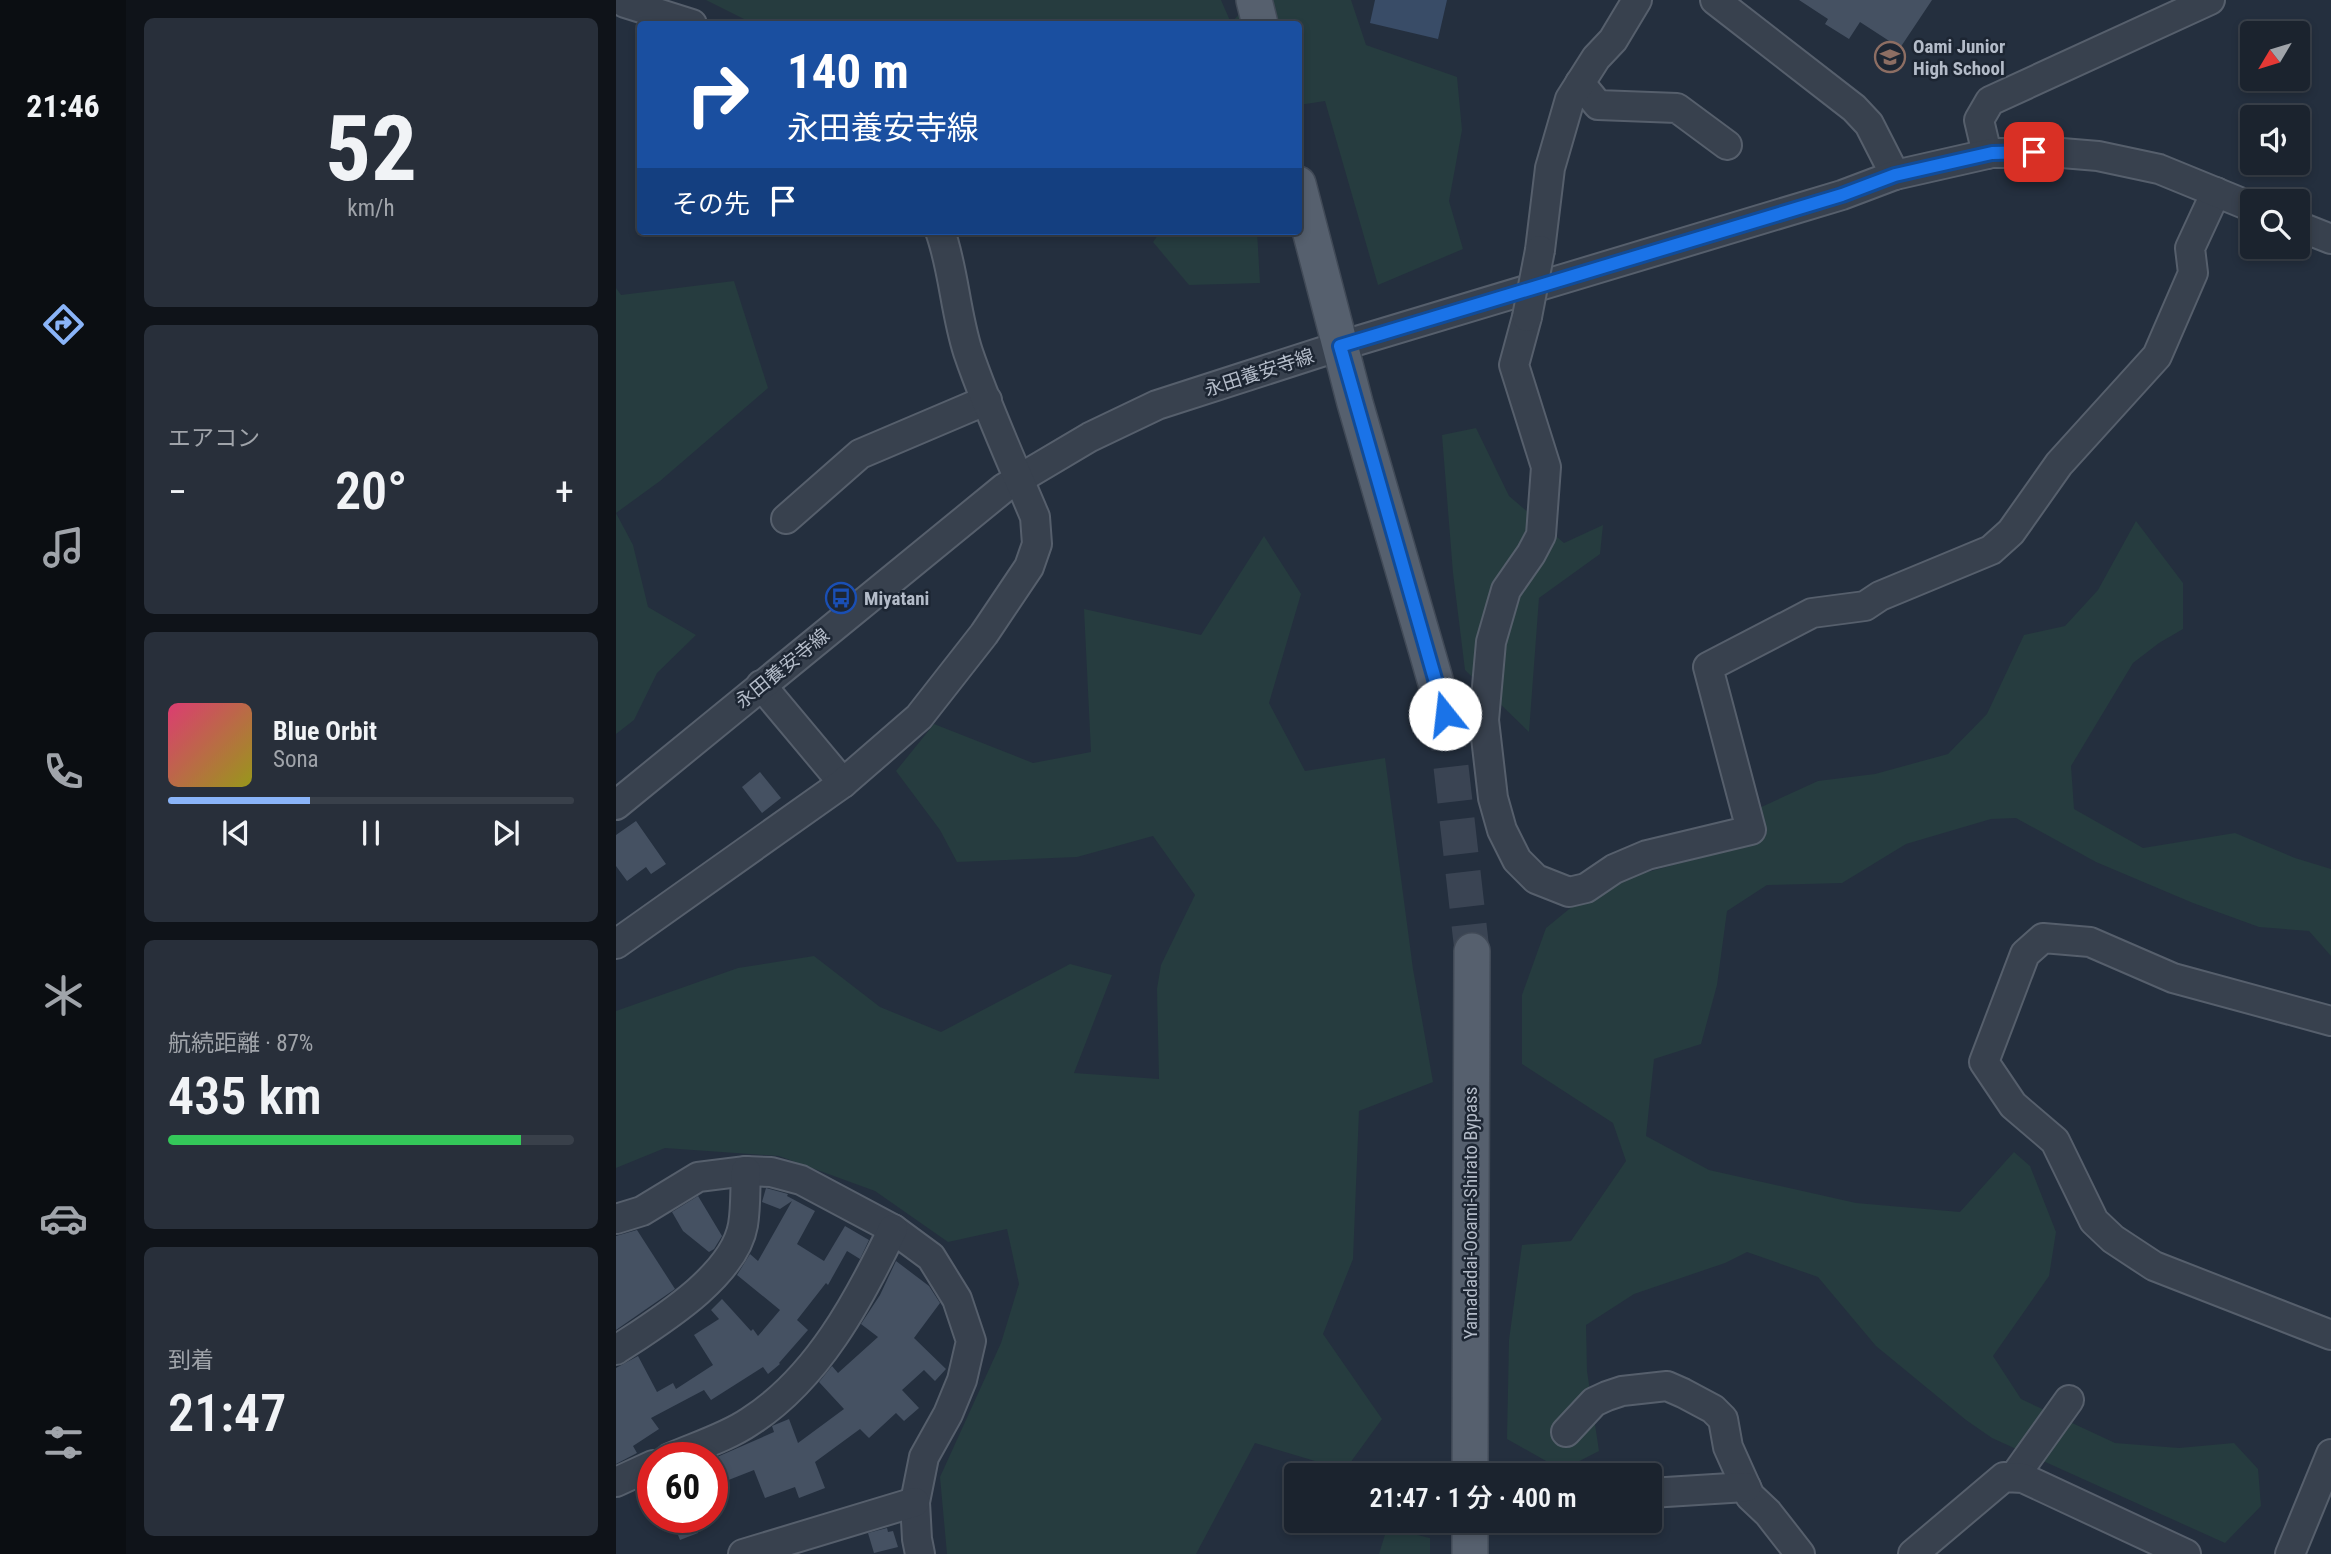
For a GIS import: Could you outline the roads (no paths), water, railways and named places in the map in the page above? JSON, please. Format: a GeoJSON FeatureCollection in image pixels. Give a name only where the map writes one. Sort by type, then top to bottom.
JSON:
{"type":"FeatureCollection","features":[{"type":"Feature","properties":{"kind":"main road"},"geometry":{"type":"LineString","coordinates":[[1254,0],[1259,21]]}},
{"type":"Feature","properties":{"kind":"main road"},"geometry":{"type":"LineString","coordinates":[[1302,199],[1340,346],[1445,714]]}},
{"type":"Feature","properties":{"kind":"main road","name":"Yamadadai-Ooami-Shirato Bypass"},"geometry":{"type":"LineString","coordinates":[[1470,1463],[1472,951]]}},
{"type":"Feature","properties":{"kind":"main road"},"geometry":{"type":"LineString","coordinates":[[1470,1533],[1470,1554]]}},
{"type":"Feature","properties":{"kind":"street"},"geometry":{"type":"LineString","coordinates":[[1637,0],[1613,40],[1596,58],[1570,99],[1549,167],[1540,250],[1514,365],[1546,467],[1541,535],[1506,590],[1491,642],[1485,720],[1493,798],[1502,830],[1517,860],[1536,879],[1569,892],[1586,888],[1614,869],[1647,855],[1751,830],[1707,667],[1812,613],[1865,606],[1880,596],[1991,550],[2011,532],[2059,464],[2157,356],[2193,273],[2190,248],[2216,192]]}},
{"type":"Feature","properties":{"kind":"street"},"geometry":{"type":"LineString","coordinates":[[1715,0],[1854,108],[1869,124],[1895,175]]}},
{"type":"Feature","properties":{"kind":"street"},"geometry":{"type":"LineString","coordinates":[[1987,154],[1979,120],[1990,101],[2210,0]]}},
{"type":"Feature","properties":{"kind":"street"},"geometry":{"type":"LineString","coordinates":[[622,6],[680,21]]}},
{"type":"Feature","properties":{"kind":"street"},"geometry":{"type":"LineString","coordinates":[[1580,83],[1598,105],[1677,108],[1727,145]]}},
{"type":"Feature","properties":{"kind":"street","name":"永田養安寺線"},"geometry":{"type":"LineString","coordinates":[[616,805],[1018,478],[1090,437],[1157,405],[1340,346],[1842,195],[1895,175],[1987,154],[2053,152],[2098,156],[2159,169],[2240,202]]}},
{"type":"Feature","properties":{"kind":"street"},"geometry":{"type":"LineString","coordinates":[[2310,231],[2331,239]]}},
{"type":"Feature","properties":{"kind":"street"},"geometry":{"type":"LineString","coordinates":[[619,936],[843,783],[919,717],[984,634],[1029,567],[1037,544],[1035,517],[967,350],[948,253],[941,235]]}},
{"type":"Feature","properties":{"kind":"street"},"geometry":{"type":"LineString","coordinates":[[786,519],[860,454],[987,400]]}},
{"type":"Feature","properties":{"kind":"street"},"geometry":{"type":"LineString","coordinates":[[761,685],[843,783]]}},
{"type":"Feature","properties":{"kind":"street"},"geometry":{"type":"LineString","coordinates":[[2331,1021],[2173,978],[2090,943],[2043,938],[2025,954],[1984,1062],[2013,1105],[2055,1141],[2094,1221],[2113,1239],[2154,1266],[2331,1335]]}},
{"type":"Feature","properties":{"kind":"street"},"geometry":{"type":"LineString","coordinates":[[616,1350],[700,1292],[729,1256],[743,1227],[746,1171]]}},
{"type":"Feature","properties":{"kind":"street"},"geometry":{"type":"LineString","coordinates":[[616,1219],[642,1211],[698,1177],[746,1171],[771,1172],[801,1180],[893,1229],[931,1256],[957,1299],[971,1341],[962,1380],[948,1414],[924,1457],[915,1502],[920,1554]]}},
{"type":"Feature","properties":{"kind":"street"},"geometry":{"type":"LineString","coordinates":[[706,1442],[749,1423],[790,1389],[830,1343],[869,1280],[893,1229]]}},
{"type":"Feature","properties":{"kind":"street"},"geometry":{"type":"LineString","coordinates":[[1566,1432],[1594,1402],[1606,1396],[1622,1391],[1667,1387],[1684,1393],[1713,1409],[1723,1419],[1728,1447],[1750,1496],[1768,1513],[1800,1554]]}},
{"type":"Feature","properties":{"kind":"street"},"geometry":{"type":"LineString","coordinates":[[2014,1477],[2069,1400]]}},
{"type":"Feature","properties":{"kind":"street"},"geometry":{"type":"LineString","coordinates":[[2290,1554],[2331,1454]]}},
{"type":"Feature","properties":{"kind":"street"},"geometry":{"type":"LineString","coordinates":[[616,1482],[637,1472]]}},
{"type":"Feature","properties":{"kind":"street"},"geometry":{"type":"LineString","coordinates":[[1913,1554],[2004,1477],[2023,1478],[2186,1554]]}},
{"type":"Feature","properties":{"kind":"street"},"geometry":{"type":"LineString","coordinates":[[1662,1492],[1746,1487]]}},
{"type":"Feature","properties":{"kind":"street"},"geometry":{"type":"LineString","coordinates":[[743,1554],[915,1502]]}},
{"type":"Feature","properties":{"kind":"water"},"geometry":{"type":"Polygon","coordinates":[[[1375,0],[1447,0],[1438,39],[1370,23],[1375,0]]]}},
{"type":"Feature","properties":{"kind":"tunnel"},"geometry":{"type":"LineString","coordinates":[[1445,714],[1472,951]]}},
{"type":"Feature","properties":{"kind":"place","name":"Oami Junior High School"},"geometry":{"type":"Point","coordinates":[1890,57]}},
{"type":"Feature","properties":{"kind":"place","name":"Miyatani"},"geometry":{"type":"Point","coordinates":[841,598]}}]}
